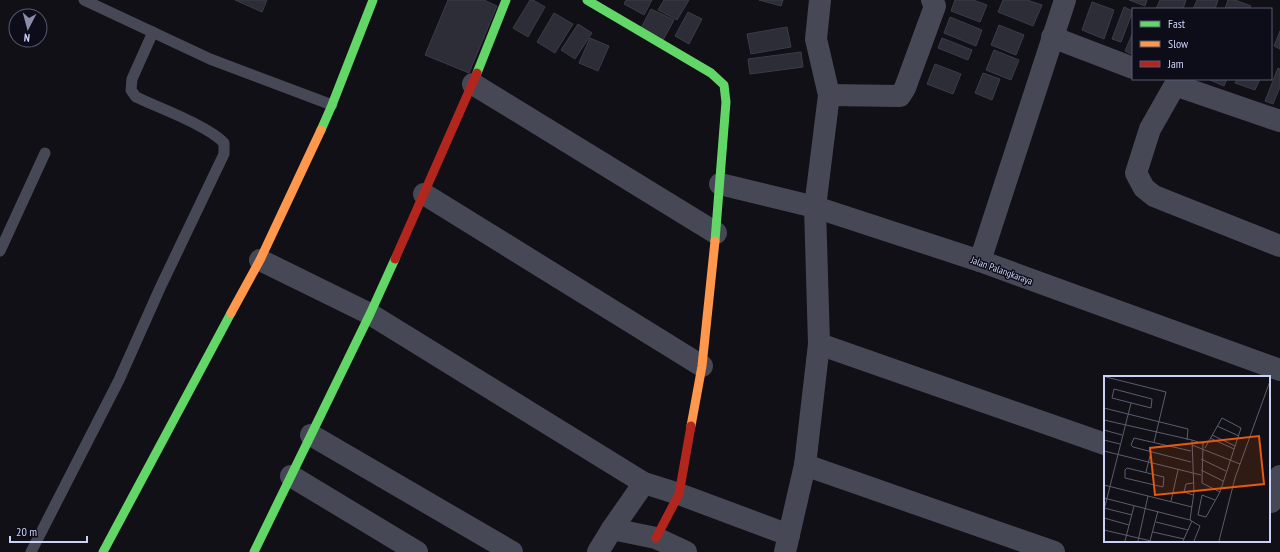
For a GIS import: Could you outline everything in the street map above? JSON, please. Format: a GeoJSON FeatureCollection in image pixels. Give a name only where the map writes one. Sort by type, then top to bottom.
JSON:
{"type":"FeatureCollection","features":[{"type":"Feature","properties":{"kind":"street"},"geometry":{"type":"LineString","coordinates":[[104,552],[114,530],[260,260],[332,105],[373,0]]}},
{"type":"Feature","properties":{"kind":"street"},"geometry":{"type":"LineString","coordinates":[[254,552],[370,314],[473,84],[506,0]]}},
{"type":"Feature","properties":{"kind":"street"},"geometry":{"type":"LineString","coordinates":[[587,0],[711,73],[724,85],[726,102],[720,184],[702,366],[679,494],[656,538]]}},
{"type":"Feature","properties":{"kind":"street"},"geometry":{"type":"LineString","coordinates":[[260,260],[370,314],[644,483],[679,494],[787,543],[805,465],[818,344],[815,206],[829,95],[816,39],[820,0]]}},
{"type":"Feature","properties":{"kind":"street"},"geometry":{"type":"LineString","coordinates":[[829,95],[900,96],[905,88],[934,6],[932,0]]}},
{"type":"Feature","properties":{"kind":"street"},"geometry":{"type":"LineString","coordinates":[[980,262],[1065,0]]}},
{"type":"Feature","properties":{"kind":"street"},"geometry":{"type":"LineString","coordinates":[[1052,37],[1132,68]]}},
{"type":"Feature","properties":{"kind":"street"},"geometry":{"type":"LineString","coordinates":[[1280,121],[1168,82],[1136,173],[1144,188],[1154,196],[1280,246]]}},
{"type":"Feature","properties":{"kind":"street"},"geometry":{"type":"LineString","coordinates":[[473,84],[716,233]]}},
{"type":"Feature","properties":{"kind":"street","name":"Jalan Palangkaraya"},"geometry":{"type":"LineString","coordinates":[[720,184],[815,206],[980,262],[1280,370]]}},
{"type":"Feature","properties":{"kind":"street"},"geometry":{"type":"LineString","coordinates":[[424,194],[702,366]]}},
{"type":"Feature","properties":{"kind":"street"},"geometry":{"type":"LineString","coordinates":[[818,344],[1104,444]]}},
{"type":"Feature","properties":{"kind":"street"},"geometry":{"type":"LineString","coordinates":[[311,435],[512,552]]}},
{"type":"Feature","properties":{"kind":"street"},"geometry":{"type":"LineString","coordinates":[[805,465],[1054,552]]}},
{"type":"Feature","properties":{"kind":"street"},"geometry":{"type":"LineString","coordinates":[[291,476],[417,552]]}},
{"type":"Feature","properties":{"kind":"street"},"geometry":{"type":"LineString","coordinates":[[1273,502],[1280,476]]}},
{"type":"Feature","properties":{"kind":"street"},"geometry":{"type":"LineString","coordinates":[[598,552],[644,483]]}},
{"type":"Feature","properties":{"kind":"street"},"geometry":{"type":"LineString","coordinates":[[612,529],[656,538],[686,552]]}},
{"type":"Feature","properties":{"kind":"lane"},"geometry":{"type":"LineString","coordinates":[[84,0],[210,59],[332,105]]}},
{"type":"Feature","properties":{"kind":"lane"},"geometry":{"type":"LineString","coordinates":[[31,552],[119,380],[160,288],[224,154],[224,143],[219,137],[136,97],[131,90],[132,79],[153,32]]}},
{"type":"Feature","properties":{"kind":"lane"},"geometry":{"type":"LineString","coordinates":[[0,252],[45,154]]}},
{"type":"Feature","properties":{"kind":"building"},"geometry":{"type":"Polygon","coordinates":[[[235,0],[267,0],[262,12],[235,0]]]}},
{"type":"Feature","properties":{"kind":"building"},"geometry":{"type":"Polygon","coordinates":[[[448,0],[484,0],[497,6],[469,73],[425,55],[448,0]]]}},
{"type":"Feature","properties":{"kind":"building"},"geometry":{"type":"Polygon","coordinates":[[[530,0],[533,0],[545,7],[528,37],[513,28],[530,0]]]}},
{"type":"Feature","properties":{"kind":"building"},"geometry":{"type":"Polygon","coordinates":[[[626,0],[652,0],[644,15],[624,4],[626,0]]]}},
{"type":"Feature","properties":{"kind":"building"},"geometry":{"type":"Polygon","coordinates":[[[664,0],[689,0],[677,20],[658,10],[664,0]]]}},
{"type":"Feature","properties":{"kind":"building"},"geometry":{"type":"Polygon","coordinates":[[[759,0],[783,0],[781,6],[759,0]]]}},
{"type":"Feature","properties":{"kind":"building"},"geometry":{"type":"Polygon","coordinates":[[[955,0],[973,0],[987,5],[980,22],[951,11],[955,0]]]}},
{"type":"Feature","properties":{"kind":"building"},"geometry":{"type":"Polygon","coordinates":[[[1003,0],[1027,0],[1042,5],[1033,26],[998,12],[1003,0]]]}},
{"type":"Feature","properties":{"kind":"building"},"geometry":{"type":"Polygon","coordinates":[[[1129,0],[1147,0],[1145,6],[1129,0]]]}},
{"type":"Feature","properties":{"kind":"building"},"geometry":{"type":"Polygon","coordinates":[[[1160,0],[1186,0],[1183,8],[1156,8],[1160,0]]]}},
{"type":"Feature","properties":{"kind":"building"},"geometry":{"type":"Polygon","coordinates":[[[1197,0],[1218,0],[1215,8],[1193,8],[1197,0]]]}},
{"type":"Feature","properties":{"kind":"building"},"geometry":{"type":"Polygon","coordinates":[[[1228,0],[1235,0],[1251,6],[1250,8],[1225,8],[1228,0]]]}},
{"type":"Feature","properties":{"kind":"building"},"geometry":{"type":"Polygon","coordinates":[[[1092,2],[1114,10],[1104,39],[1082,30],[1092,2]]]}},
{"type":"Feature","properties":{"kind":"building"},"geometry":{"type":"Polygon","coordinates":[[[1124,7],[1132,11],[1121,42],[1112,39],[1124,7]]]}},
{"type":"Feature","properties":{"kind":"building"},"geometry":{"type":"Polygon","coordinates":[[[651,9],[674,20],[662,42],[640,30],[651,9]]]}},
{"type":"Feature","properties":{"kind":"building"},"geometry":{"type":"Polygon","coordinates":[[[688,12],[702,19],[689,44],[675,36],[688,12]]]}},
{"type":"Feature","properties":{"kind":"building"},"geometry":{"type":"Polygon","coordinates":[[[554,13],[573,24],[555,53],[537,42],[554,13]]]}},
{"type":"Feature","properties":{"kind":"building"},"geometry":{"type":"Polygon","coordinates":[[[950,17],[982,30],[976,46],[944,33],[950,17]]]}},
{"type":"Feature","properties":{"kind":"building"},"geometry":{"type":"Polygon","coordinates":[[[578,24],[592,33],[575,59],[561,50],[578,24]]]}},
{"type":"Feature","properties":{"kind":"building"},"geometry":{"type":"Polygon","coordinates":[[[999,25],[1024,35],[1016,55],[991,45],[999,25]]]}},
{"type":"Feature","properties":{"kind":"building"},"geometry":{"type":"Polygon","coordinates":[[[787,27],[791,47],[751,54],[747,34],[787,27]]]}},
{"type":"Feature","properties":{"kind":"building"},"geometry":{"type":"Polygon","coordinates":[[[1280,31],[1280,49],[1274,46],[1280,31]]]}},
{"type":"Feature","properties":{"kind":"building"},"geometry":{"type":"Polygon","coordinates":[[[1132,34],[1132,54],[1125,51],[1132,34]]]}},
{"type":"Feature","properties":{"kind":"building"},"geometry":{"type":"Polygon","coordinates":[[[590,38],[609,46],[598,71],[579,63],[590,38]]]}},
{"type":"Feature","properties":{"kind":"building"},"geometry":{"type":"Polygon","coordinates":[[[942,38],[972,50],[968,60],[938,48],[942,38]]]}},
{"type":"Feature","properties":{"kind":"building"},"geometry":{"type":"Polygon","coordinates":[[[994,50],[1019,60],[1011,80],[986,70],[994,50]]]}},
{"type":"Feature","properties":{"kind":"building"},"geometry":{"type":"Polygon","coordinates":[[[801,52],[803,67],[750,74],[748,59],[801,52]]]}},
{"type":"Feature","properties":{"kind":"building"},"geometry":{"type":"Polygon","coordinates":[[[935,64],[961,74],[953,94],[927,84],[935,64]]]}},
{"type":"Feature","properties":{"kind":"building"},"geometry":{"type":"Polygon","coordinates":[[[1278,68],[1280,69],[1280,87],[1273,104],[1265,101],[1278,68]]]}},
{"type":"Feature","properties":{"kind":"building"},"geometry":{"type":"Polygon","coordinates":[[[983,73],[1000,79],[992,100],[975,93],[983,73]]]}},
{"type":"Feature","properties":{"kind":"building"},"geometry":{"type":"Polygon","coordinates":[[[1210,80],[1227,80],[1224,86],[1210,80]]]}},
{"type":"Feature","properties":{"kind":"building"},"geometry":{"type":"Polygon","coordinates":[[[1236,80],[1260,80],[1255,90],[1235,83],[1236,80]]]}},
{"type":"Feature","properties":{"kind":"traffic: fast"},"geometry":{"type":"LineString","coordinates":[[321,130],[373,0]]}},
{"type":"Feature","properties":{"kind":"traffic: fast"},"geometry":{"type":"LineString","coordinates":[[477,73],[506,0]]}},
{"type":"Feature","properties":{"kind":"traffic: fast"},"geometry":{"type":"LineString","coordinates":[[587,0],[711,73],[724,85],[726,102],[715,241]]}},
{"type":"Feature","properties":{"kind":"traffic: fast"},"geometry":{"type":"LineString","coordinates":[[254,552],[370,314],[395,259]]}},
{"type":"Feature","properties":{"kind":"traffic: fast"},"geometry":{"type":"LineString","coordinates":[[103,552],[231,313]]}},
{"type":"Feature","properties":{"kind":"traffic: slow"},"geometry":{"type":"LineString","coordinates":[[231,313],[260,260],[321,130]]}},
{"type":"Feature","properties":{"kind":"traffic: slow"},"geometry":{"type":"LineString","coordinates":[[691,426],[702,366],[715,241]]}},
{"type":"Feature","properties":{"kind":"traffic: jam"},"geometry":{"type":"LineString","coordinates":[[395,259],[477,73]]}},
{"type":"Feature","properties":{"kind":"traffic: jam"},"geometry":{"type":"LineString","coordinates":[[656,538],[679,494],[691,426]]}}]}
